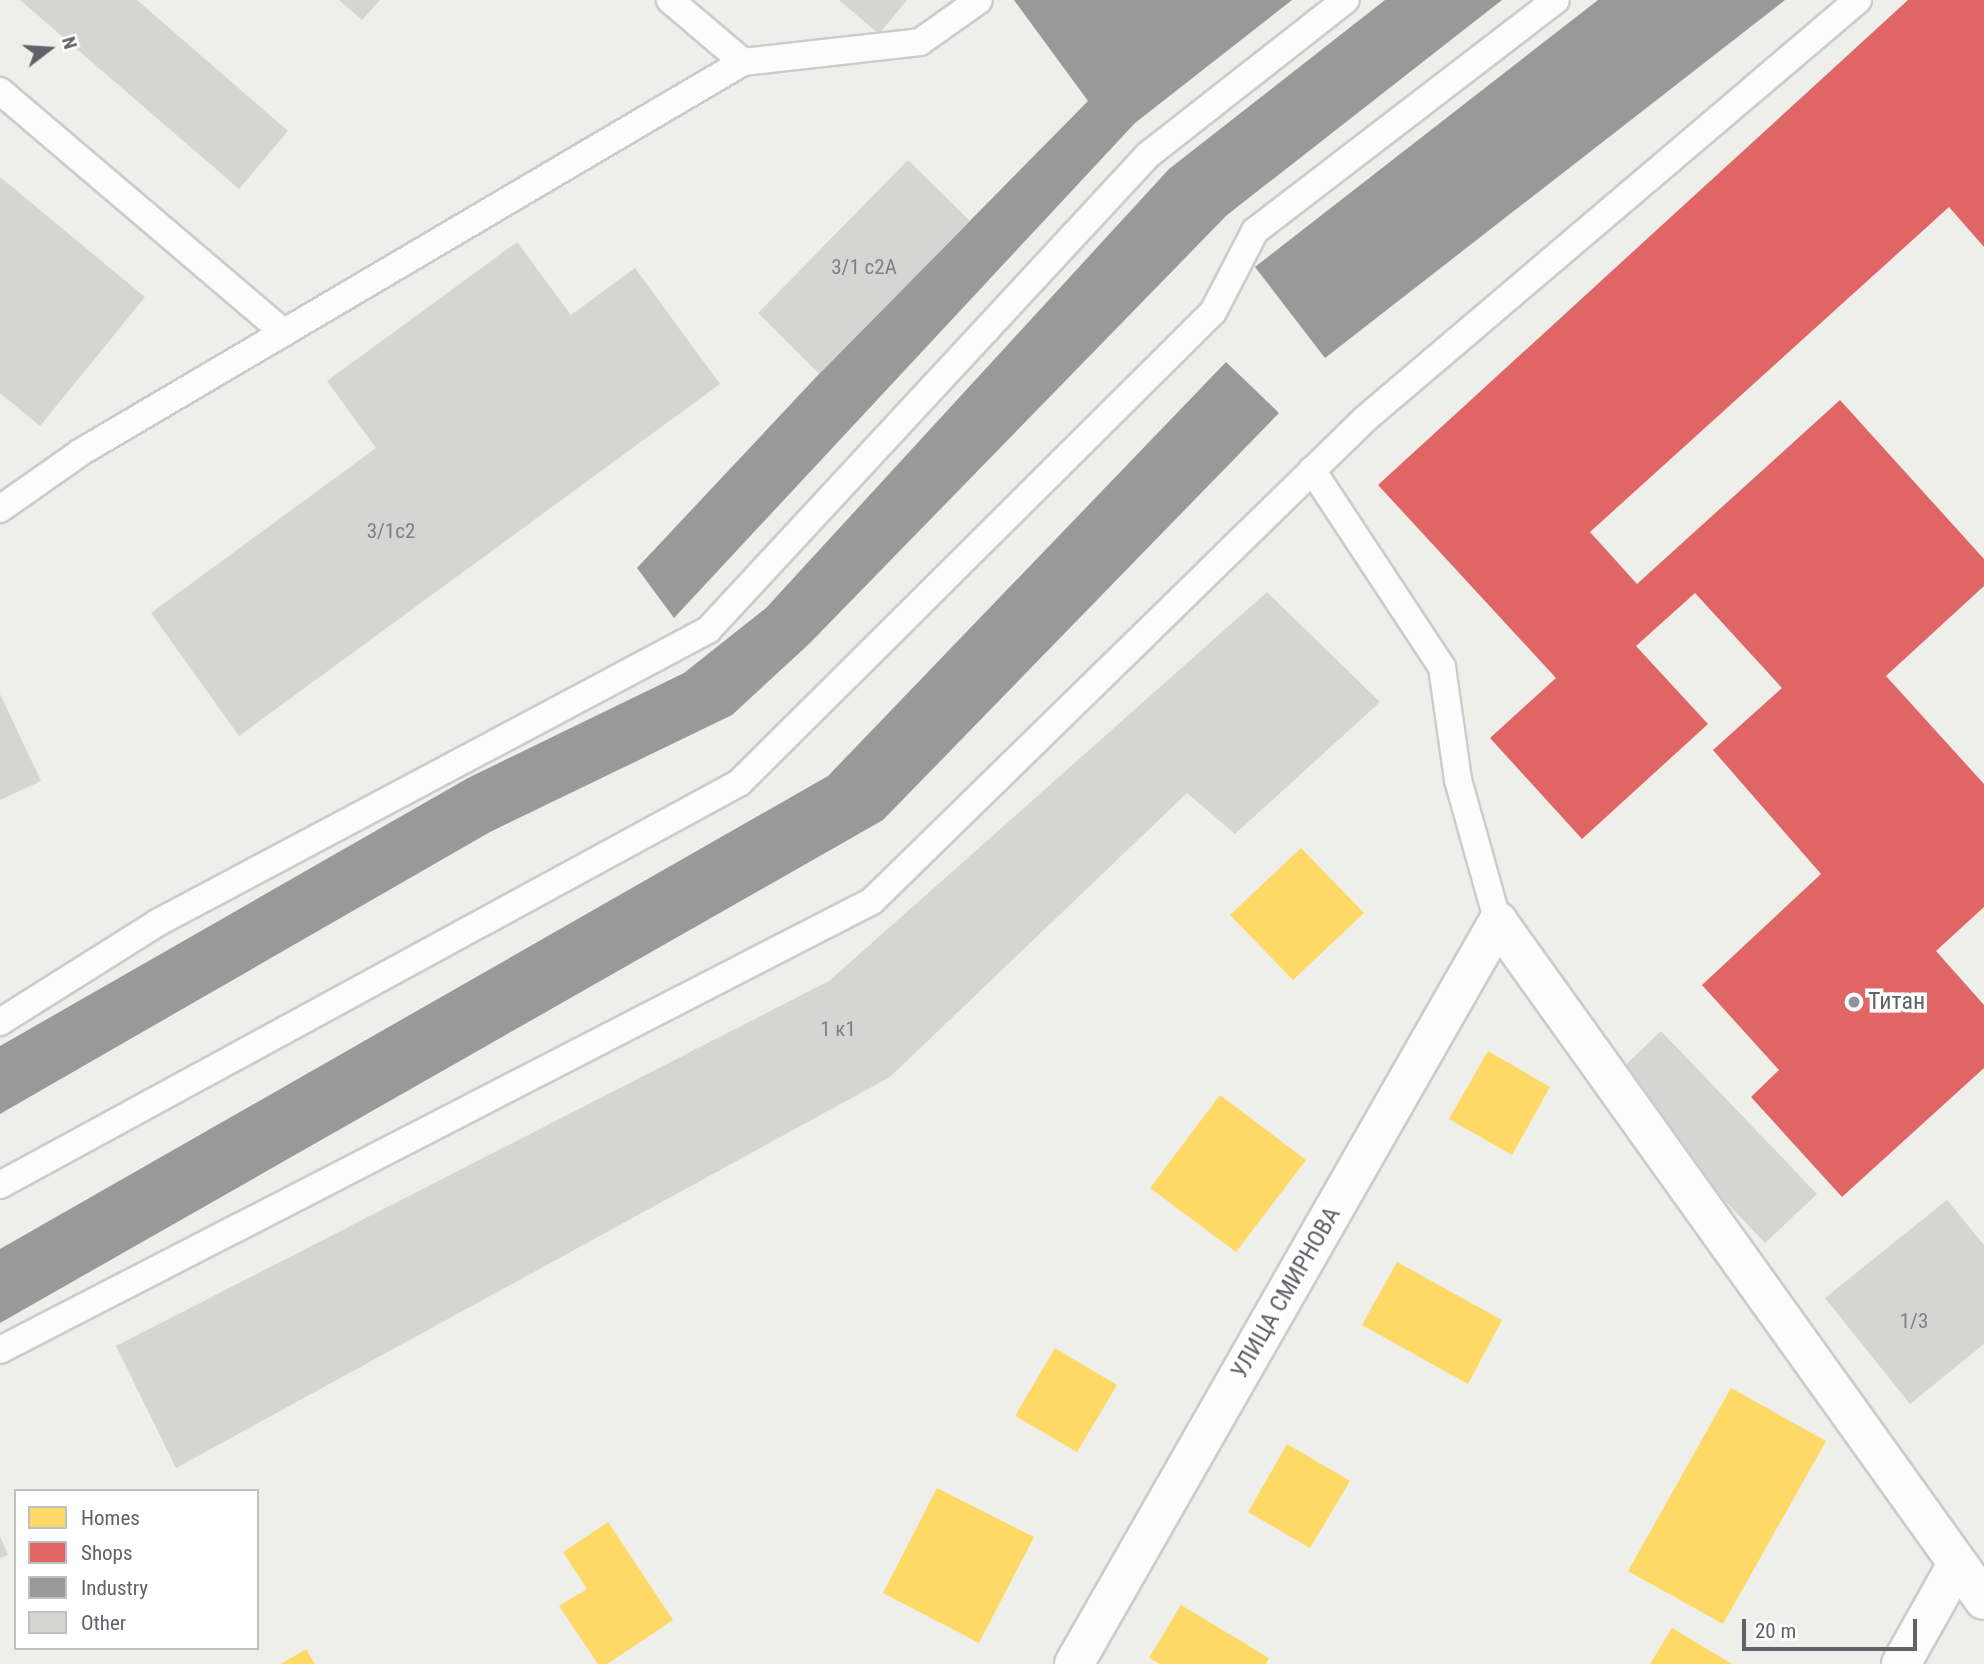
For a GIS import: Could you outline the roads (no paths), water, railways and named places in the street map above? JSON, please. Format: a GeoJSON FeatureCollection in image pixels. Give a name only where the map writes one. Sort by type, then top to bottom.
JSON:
{"type":"FeatureCollection","features":[{"type":"Feature","properties":{"kind":"street"},"geometry":{"type":"LineString","coordinates":[[1498,922],[1956,1566],[1984,1600]]}},
{"type":"Feature","properties":{"kind":"street","name":"УЛИЦА СМИРНОВА"},"geometry":{"type":"LineString","coordinates":[[1074,1664],[1498,922]]}},
{"type":"Feature","properties":{"kind":"street"},"geometry":{"type":"LineString","coordinates":[[1901,1664],[1956,1566]]}},
{"type":"Feature","properties":{"kind":"lane"},"geometry":{"type":"LineString","coordinates":[[670,0],[743,62]]}},
{"type":"Feature","properties":{"kind":"lane"},"geometry":{"type":"LineString","coordinates":[[0,509],[81,452],[743,62],[920,42],[979,0]]}},
{"type":"Feature","properties":{"kind":"lane"},"geometry":{"type":"LineString","coordinates":[[0,1022],[157,923],[708,630],[1148,155],[1346,0]]}},
{"type":"Feature","properties":{"kind":"lane"},"geometry":{"type":"LineString","coordinates":[[0,1185],[739,783],[1213,312],[1255,231],[1556,0]]}},
{"type":"Feature","properties":{"kind":"lane"},"geometry":{"type":"LineString","coordinates":[[0,1350],[872,901],[1365,418],[1858,0]]}},
{"type":"Feature","properties":{"kind":"lane"},"geometry":{"type":"LineString","coordinates":[[0,91],[284,333]]}},
{"type":"Feature","properties":{"kind":"lane"},"geometry":{"type":"LineString","coordinates":[[1312,471],[1442,667],[1458,780],[1498,922]]}},
{"type":"Feature","properties":{"kind":"place","name":"Титан"},"geometry":{"type":"Point","coordinates":[1854,1002]}}]}
